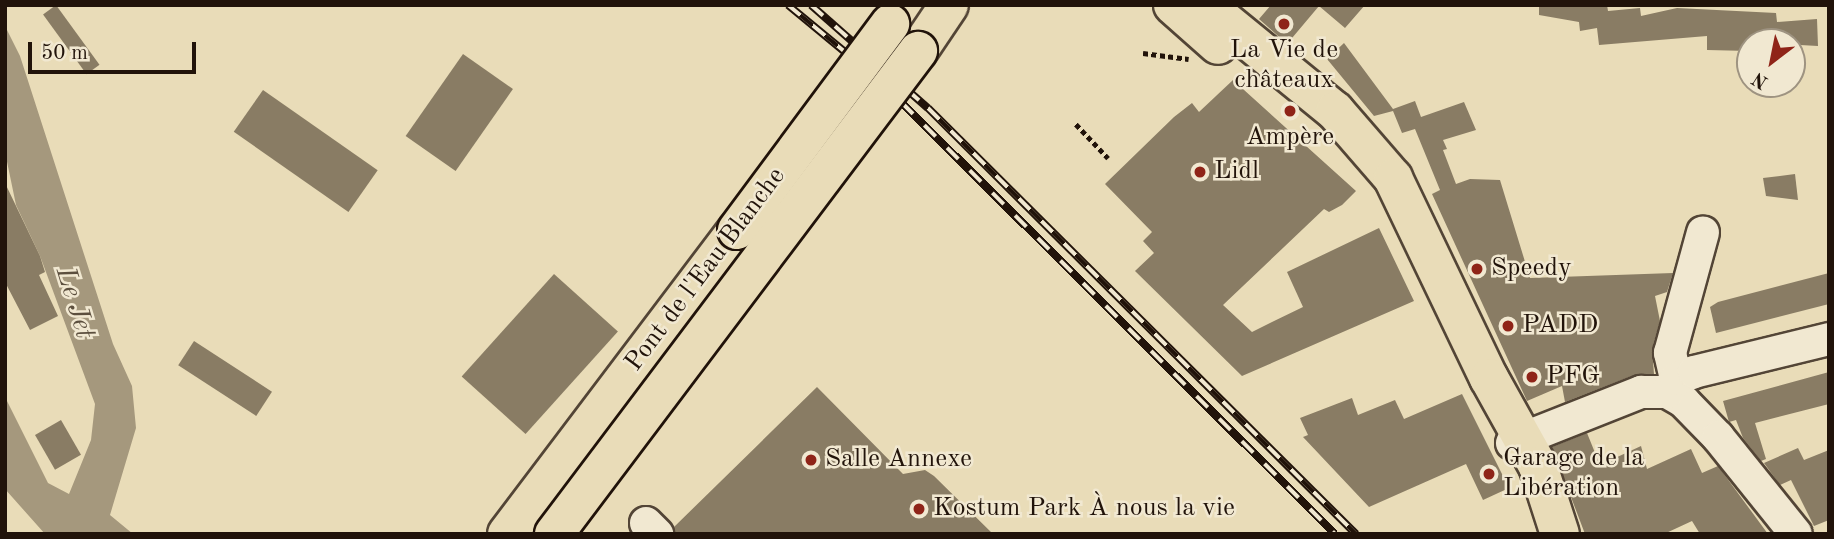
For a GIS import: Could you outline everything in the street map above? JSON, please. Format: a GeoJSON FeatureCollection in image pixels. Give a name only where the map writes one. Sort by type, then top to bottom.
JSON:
{"type":"FeatureCollection","features":[{"type":"Feature","properties":{"kind":"main road","name":"Pont de l'Eau Blanche"},"geometry":{"type":"LineString","coordinates":[[554,534],[918,51],[949,5]]}},
{"type":"Feature","properties":{"kind":"main road"},"geometry":{"type":"LineString","coordinates":[[1173,5],[1226,52],[1337,136],[1412,223],[1519,440],[1559,534]]}},
{"type":"Feature","properties":{"kind":"main road"},"geometry":{"type":"LineString","coordinates":[[1205,5],[1226,52]]}},
{"type":"Feature","properties":{"kind":"main road","name":"Pont de l'Eau Blanche"},"geometry":{"type":"LineString","coordinates":[[507,534],[896,15]]}},
{"type":"Feature","properties":{"kind":"street"},"geometry":{"type":"LineString","coordinates":[[1703,232],[1670,352],[1672,386],[1796,534]]}},
{"type":"Feature","properties":{"kind":"street"},"geometry":{"type":"LineString","coordinates":[[1519,440],[1641,392],[1672,386],[1829,339]]}},
{"type":"Feature","properties":{"kind":"path"},"geometry":{"type":"LineString","coordinates":[[1143,53],[1226,52]]}},
{"type":"Feature","properties":{"kind":"path"},"geometry":{"type":"LineString","coordinates":[[1076,124],[1108,158]]}},
{"type":"Feature","properties":{"kind":"water","name":"Le Jet"},"geometry":{"type":"Polygon","coordinates":[[[5,26],[20,56],[113,344],[132,386],[136,428],[110,515],[133,534],[45,534],[5,489],[5,397],[48,483],[69,494],[91,440],[95,404],[40,256],[16,205],[5,152],[5,26]]]}},
{"type":"Feature","properties":{"kind":"building"},"geometry":{"type":"Polygon","coordinates":[[[56,5],[99,65],[87,74],[43,14],[56,5]]]}},
{"type":"Feature","properties":{"kind":"building","name":"La Vie de châteaux"},"geometry":{"type":"Polygon","coordinates":[[[1271,5],[1365,5],[1345,28],[1319,6],[1287,44],[1259,19],[1271,5]]]}},
{"type":"Feature","properties":{"kind":"building"},"geometry":{"type":"Polygon","coordinates":[[[1539,5],[1607,5],[1608,11],[1640,8],[1641,16],[1677,8],[1776,13],[1777,22],[1817,19],[1818,46],[1806,45],[1806,28],[1736,28],[1736,51],[1707,50],[1707,36],[1599,45],[1597,28],[1580,31],[1579,22],[1539,15],[1539,5]]]}},
{"type":"Feature","properties":{"kind":"building"},"geometry":{"type":"Polygon","coordinates":[[[1344,43],[1393,109],[1415,101],[1421,117],[1464,102],[1476,130],[1443,140],[1447,149],[1443,150],[1456,184],[1470,179],[1500,180],[1530,278],[1673,273],[1667,292],[1655,296],[1660,321],[1652,349],[1654,374],[1634,375],[1565,402],[1562,386],[1527,401],[1432,194],[1440,190],[1415,129],[1402,133],[1393,111],[1374,116],[1327,59],[1344,43]]]}},
{"type":"Feature","properties":{"kind":"building"},"geometry":{"type":"Polygon","coordinates":[[[463,54],[513,89],[456,171],[406,136],[463,54]]]}},
{"type":"Feature","properties":{"kind":"building"},"geometry":{"type":"Polygon","coordinates":[[[1233,80],[1356,191],[1342,205],[1329,212],[1324,209],[1223,305],[1252,332],[1303,307],[1287,272],[1379,228],[1414,301],[1242,376],[1135,271],[1154,253],[1143,241],[1152,232],[1105,184],[1174,117],[1192,103],[1199,112],[1233,80]]]}},
{"type":"Feature","properties":{"kind":"building"},"geometry":{"type":"Polygon","coordinates":[[[263,90],[378,170],[348,212],[234,132],[263,90]]]}},
{"type":"Feature","properties":{"kind":"building"},"geometry":{"type":"Polygon","coordinates":[[[1795,174],[1798,200],[1766,196],[1763,178],[1795,174]]]}},
{"type":"Feature","properties":{"kind":"building"},"geometry":{"type":"Polygon","coordinates":[[[5,183],[40,256],[45,272],[39,275],[58,316],[30,330],[5,282],[5,183]]]}},
{"type":"Feature","properties":{"kind":"building"},"geometry":{"type":"Polygon","coordinates":[[[1829,273],[1829,304],[1716,333],[1710,307],[1718,302],[1829,273]]]}},
{"type":"Feature","properties":{"kind":"building"},"geometry":{"type":"Polygon","coordinates":[[[554,274],[618,332],[526,434],[462,377],[554,274]]]}},
{"type":"Feature","properties":{"kind":"building"},"geometry":{"type":"Polygon","coordinates":[[[194,341],[272,392],[256,416],[178,365],[194,341]]]}},
{"type":"Feature","properties":{"kind":"building"},"geometry":{"type":"Polygon","coordinates":[[[1829,372],[1829,404],[1755,423],[1766,459],[1761,461],[1743,438],[1736,420],[1729,422],[1723,401],[1829,372]]]}},
{"type":"Feature","properties":{"kind":"building","name":"Salle Annexe"},"geometry":{"type":"Polygon","coordinates":[[[817,387],[903,474],[925,470],[934,476],[993,534],[675,534],[674,527],[817,387]]]}},
{"type":"Feature","properties":{"kind":"building"},"geometry":{"type":"Polygon","coordinates":[[[1462,394],[1509,488],[1483,500],[1466,464],[1369,507],[1303,437],[1308,435],[1300,418],[1352,398],[1358,415],[1395,400],[1404,419],[1462,394]]]}},
{"type":"Feature","properties":{"kind":"building"},"geometry":{"type":"Polygon","coordinates":[[[61,420],[81,455],[55,470],[35,435],[61,420]]]}},
{"type":"Feature","properties":{"kind":"building"},"geometry":{"type":"Polygon","coordinates":[[[1587,433],[1600,465],[1641,446],[1647,469],[1691,449],[1702,473],[1718,466],[1768,534],[1700,534],[1692,521],[1664,534],[1585,534],[1552,447],[1587,433]]]}},
{"type":"Feature","properties":{"kind":"building"},"geometry":{"type":"Polygon","coordinates":[[[1798,448],[1804,460],[1829,450],[1829,520],[1814,526],[1791,480],[1780,485],[1764,463],[1798,448]]]}},
{"type":"Feature","properties":{"kind":"railway"},"geometry":{"type":"LineString","coordinates":[[788,5],[879,80],[1335,534]]}},
{"type":"Feature","properties":{"kind":"railway"},"geometry":{"type":"LineString","coordinates":[[811,5],[928,108],[1356,534]]}},
{"type":"Feature","properties":{"kind":"place","name":"La Vie de châteaux"},"geometry":{"type":"Point","coordinates":[1284,24]}},
{"type":"Feature","properties":{"kind":"place","name":"Ampère"},"geometry":{"type":"Point","coordinates":[1290,111]}},
{"type":"Feature","properties":{"kind":"place","name":"Lidl"},"geometry":{"type":"Point","coordinates":[1200,172]}},
{"type":"Feature","properties":{"kind":"place","name":"Speedy"},"geometry":{"type":"Point","coordinates":[1477,269]}},
{"type":"Feature","properties":{"kind":"place","name":"PADD"},"geometry":{"type":"Point","coordinates":[1508,326]}},
{"type":"Feature","properties":{"kind":"place","name":"PFG"},"geometry":{"type":"Point","coordinates":[1532,377]}},
{"type":"Feature","properties":{"kind":"place","name":"Salle Annexe"},"geometry":{"type":"Point","coordinates":[811,460]}},
{"type":"Feature","properties":{"kind":"place","name":"Garage de la Libération"},"geometry":{"type":"Point","coordinates":[1489,474]}},
{"type":"Feature","properties":{"kind":"place","name":"Kostum Park À nous la vie"},"geometry":{"type":"Point","coordinates":[919,509]}}]}
